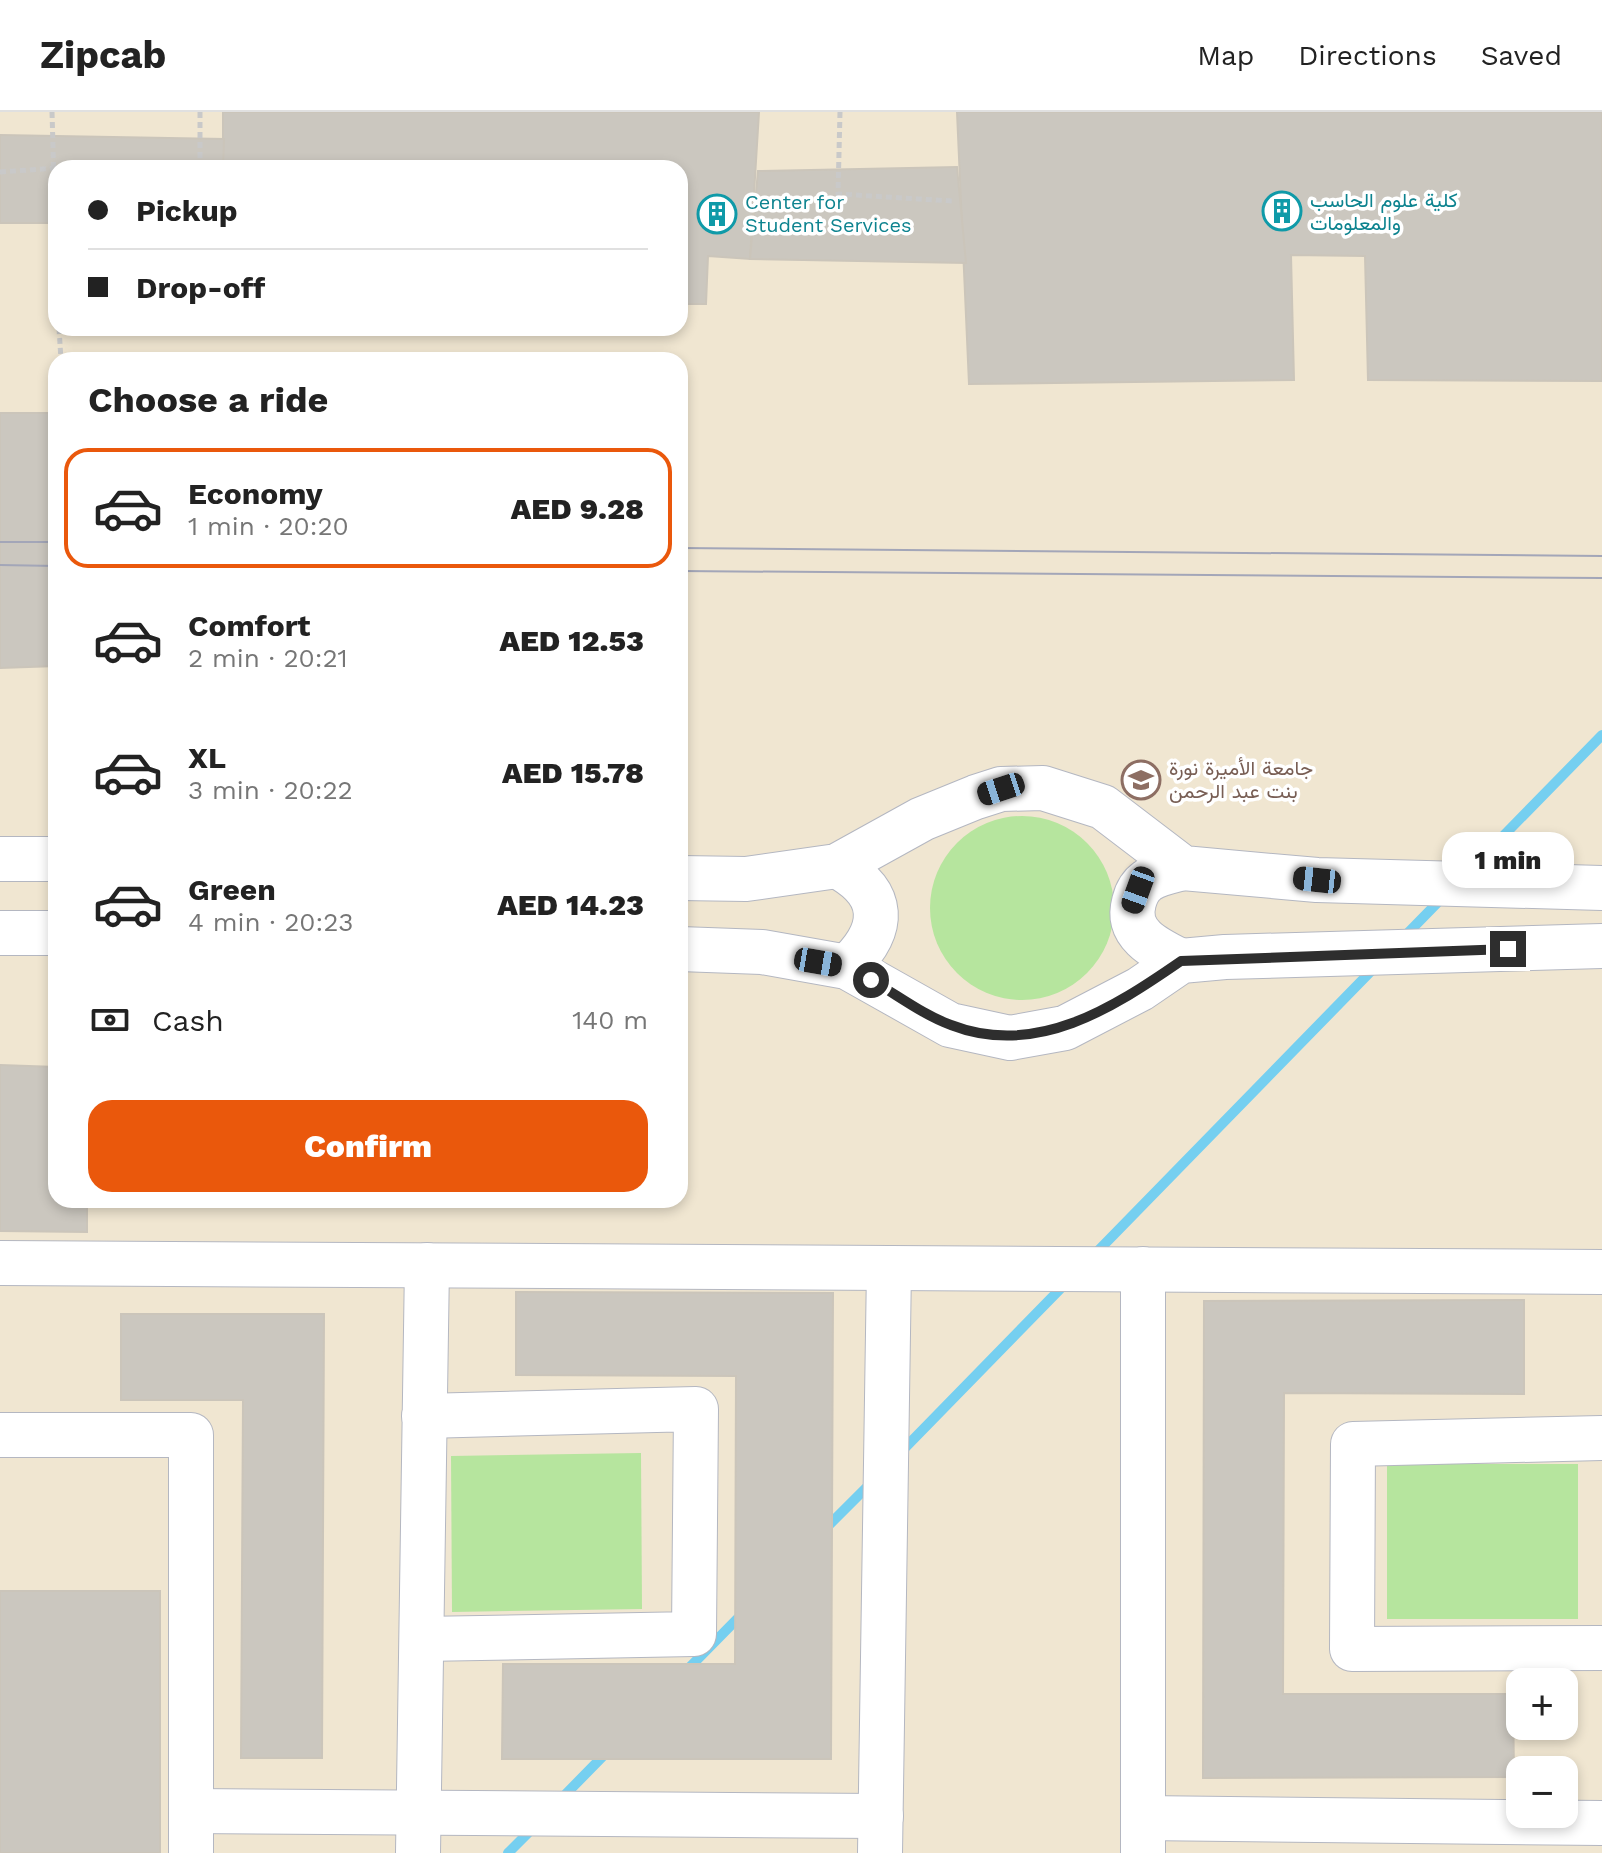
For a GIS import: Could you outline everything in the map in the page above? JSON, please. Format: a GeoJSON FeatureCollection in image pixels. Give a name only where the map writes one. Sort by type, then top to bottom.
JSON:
{"type":"FeatureCollection","features":[{"type":"Feature","properties":{"kind":"street"},"geometry":{"type":"LineString","coordinates":[[688,878],[746,879],[837,866],[922,819],[976,797],[1001,789],[1043,788],[1103,807],[1183,868]]}},
{"type":"Feature","properties":{"kind":"street"},"geometry":{"type":"LineString","coordinates":[[0,859],[48,859]]}},
{"type":"Feature","properties":{"kind":"street"},"geometry":{"type":"LineString","coordinates":[[837,866],[861,879],[874,897],[875,926],[865,950],[847,967]]}},
{"type":"Feature","properties":{"kind":"street"},"geometry":{"type":"LineString","coordinates":[[1181,961],[1152,947],[1139,934],[1132,906],[1138,890],[1148,879],[1183,868],[1317,880],[1602,888]]}},
{"type":"Feature","properties":{"kind":"street"},"geometry":{"type":"LineString","coordinates":[[0,933],[48,933]]}},
{"type":"Feature","properties":{"kind":"street"},"geometry":{"type":"LineString","coordinates":[[688,949],[762,952],[847,967],[950,1025],[1010,1038],[1065,1028],[1140,989],[1181,961],[1225,957],[1602,946]]}},
{"type":"Feature","properties":{"kind":"street"},"geometry":{"type":"LineString","coordinates":[[0,1263],[1602,1272]]}},
{"type":"Feature","properties":{"kind":"street"},"geometry":{"type":"LineString","coordinates":[[419,1832],[427,1265]]}},
{"type":"Feature","properties":{"kind":"street"},"geometry":{"type":"LineString","coordinates":[[0,1435],[191,1435],[191,1832],[881,1834],[889,1268]]}},
{"type":"Feature","properties":{"kind":"street"},"geometry":{"type":"LineString","coordinates":[[1143,1269],[1143,1836],[1602,1823]]}},
{"type":"Feature","properties":{"kind":"street"},"geometry":{"type":"LineString","coordinates":[[422,1639],[694,1634],[696,1409],[424,1416]]}},
{"type":"Feature","properties":{"kind":"street"},"geometry":{"type":"LineString","coordinates":[[1602,1438],[1353,1444],[1352,1649],[1602,1648]]}},
{"type":"Feature","properties":{"kind":"path"},"geometry":{"type":"LineString","coordinates":[[52,112],[55,160]]}},
{"type":"Feature","properties":{"kind":"path"},"geometry":{"type":"LineString","coordinates":[[200,112],[200,160]]}},
{"type":"Feature","properties":{"kind":"path"},"geometry":{"type":"LineString","coordinates":[[840,112],[838,194],[952,201]]}},
{"type":"Feature","properties":{"kind":"path"},"geometry":{"type":"LineString","coordinates":[[0,172],[48,169]]}},
{"type":"Feature","properties":{"kind":"shaded area","name":"جامعة الأميرة نورة بنت عبد الرحمن"},"geometry":{"type":"Polygon","coordinates":[[[0,112],[1602,112],[1602,1853],[0,1853],[0,112]]]}},
{"type":"Feature","properties":{"kind":"green space"},"geometry":{"type":"Polygon","coordinates":[[[1022,816],[1057,823],[1087,843],[1107,873],[1114,908],[1107,943],[1087,973],[1057,993],[1022,1000],[987,993],[957,973],[937,943],[930,908],[937,873],[957,843],[987,823],[1022,816]]]}},
{"type":"Feature","properties":{"kind":"green space"},"geometry":{"type":"Polygon","coordinates":[[[641,1453],[642,1609],[452,1612],[451,1456],[641,1453]]]}},
{"type":"Feature","properties":{"kind":"green space"},"geometry":{"type":"Polygon","coordinates":[[[1387,1464],[1578,1464],[1578,1619],[1387,1619],[1387,1464]]]}},
{"type":"Feature","properties":{"kind":"building","name":"Center for Student Services"},"geometry":{"type":"Polygon","coordinates":[[[223,112],[759,112],[750,259],[708,256],[706,304],[688,304],[688,160],[223,160],[223,112]]]}},
{"type":"Feature","properties":{"kind":"building","name":"كلية علوم الحاسب والمعلومات"},"geometry":{"type":"Polygon","coordinates":[[[957,112],[1602,112],[1602,381],[1368,380],[1365,256],[1291,255],[1294,380],[969,384],[957,112]]]}},
{"type":"Feature","properties":{"kind":"building"},"geometry":{"type":"Polygon","coordinates":[[[0,135],[224,139],[223,160],[48,160],[48,223],[0,223],[0,135]]]}},
{"type":"Feature","properties":{"kind":"building"},"geometry":{"type":"Polygon","coordinates":[[[957,167],[966,263],[750,259],[758,171],[957,167]]]}},
{"type":"Feature","properties":{"kind":"building"},"geometry":{"type":"Polygon","coordinates":[[[0,413],[48,413],[48,666],[0,668],[0,413]]]}},
{"type":"Feature","properties":{"kind":"building"},"geometry":{"type":"Polygon","coordinates":[[[0,1065],[48,1067],[48,1208],[87,1208],[87,1232],[0,1231],[0,1065]]]}},
{"type":"Feature","properties":{"kind":"building"},"geometry":{"type":"Polygon","coordinates":[[[516,1292],[833,1293],[831,1759],[502,1759],[503,1664],[735,1664],[736,1376],[516,1375],[516,1292]]]}},
{"type":"Feature","properties":{"kind":"building"},"geometry":{"type":"Polygon","coordinates":[[[1524,1300],[1524,1394],[1284,1393],[1283,1694],[1506,1694],[1506,1740],[1514,1740],[1514,1756],[1506,1756],[1506,1777],[1203,1778],[1204,1301],[1524,1300]]]}},
{"type":"Feature","properties":{"kind":"building"},"geometry":{"type":"Polygon","coordinates":[[[121,1314],[324,1314],[322,1758],[241,1758],[243,1400],[121,1400],[121,1314]]]}},
{"type":"Feature","properties":{"kind":"building"},"geometry":{"type":"Polygon","coordinates":[[[0,1591],[160,1591],[160,1853],[0,1853],[0,1591]]]}},
{"type":"Feature","properties":{"kind":"waterway"},"geometry":{"type":"LineString","coordinates":[[1469,871],[1602,735]]}},
{"type":"Feature","properties":{"kind":"waterway"},"geometry":{"type":"LineString","coordinates":[[1402,939],[1444,896]]}},
{"type":"Feature","properties":{"kind":"waterway"},"geometry":{"type":"LineString","coordinates":[[1092,1257],[1377,965]]}},
{"type":"Feature","properties":{"kind":"waterway"},"geometry":{"type":"LineString","coordinates":[[899,1454],[1066,1283]]}},
{"type":"Feature","properties":{"kind":"waterway"},"geometry":{"type":"LineString","coordinates":[[823,1531],[871,1483]]}},
{"type":"Feature","properties":{"kind":"waterway"},"geometry":{"type":"LineString","coordinates":[[686,1671],[745,1611]]}},
{"type":"Feature","properties":{"kind":"waterway"},"geometry":{"type":"LineString","coordinates":[[560,1800],[608,1751]]}},
{"type":"Feature","properties":{"kind":"waterway"},"geometry":{"type":"LineString","coordinates":[[508,1853],[535,1826]]}},
{"type":"Feature","properties":{"kind":"tram line"},"geometry":{"type":"LineString","coordinates":[[0,542],[48,542]]}},
{"type":"Feature","properties":{"kind":"tram line"},"geometry":{"type":"LineString","coordinates":[[688,548],[1602,556]]}},
{"type":"Feature","properties":{"kind":"tram line"},"geometry":{"type":"LineString","coordinates":[[0,565],[48,566]]}},
{"type":"Feature","properties":{"kind":"tram line"},"geometry":{"type":"LineString","coordinates":[[688,571],[1602,578]]}},
{"type":"Feature","properties":{"kind":"place","name":"كلية علوم الحاسب والمعلومات"},"geometry":{"type":"Point","coordinates":[1282,211]}},
{"type":"Feature","properties":{"kind":"place","name":"Center for Student Services"},"geometry":{"type":"Point","coordinates":[717,214]}},
{"type":"Feature","properties":{"kind":"place","name":"جامعة الأميرة نورة بنت عبد الرحمن"},"geometry":{"type":"Point","coordinates":[1141,780]}},
{"type":"Feature","properties":{"kind":"route"},"geometry":{"type":"LineString","coordinates":[[871,980],[950,1025],[1010,1038],[1065,1028],[1140,989],[1181,961],[1508,949]]}}]}
